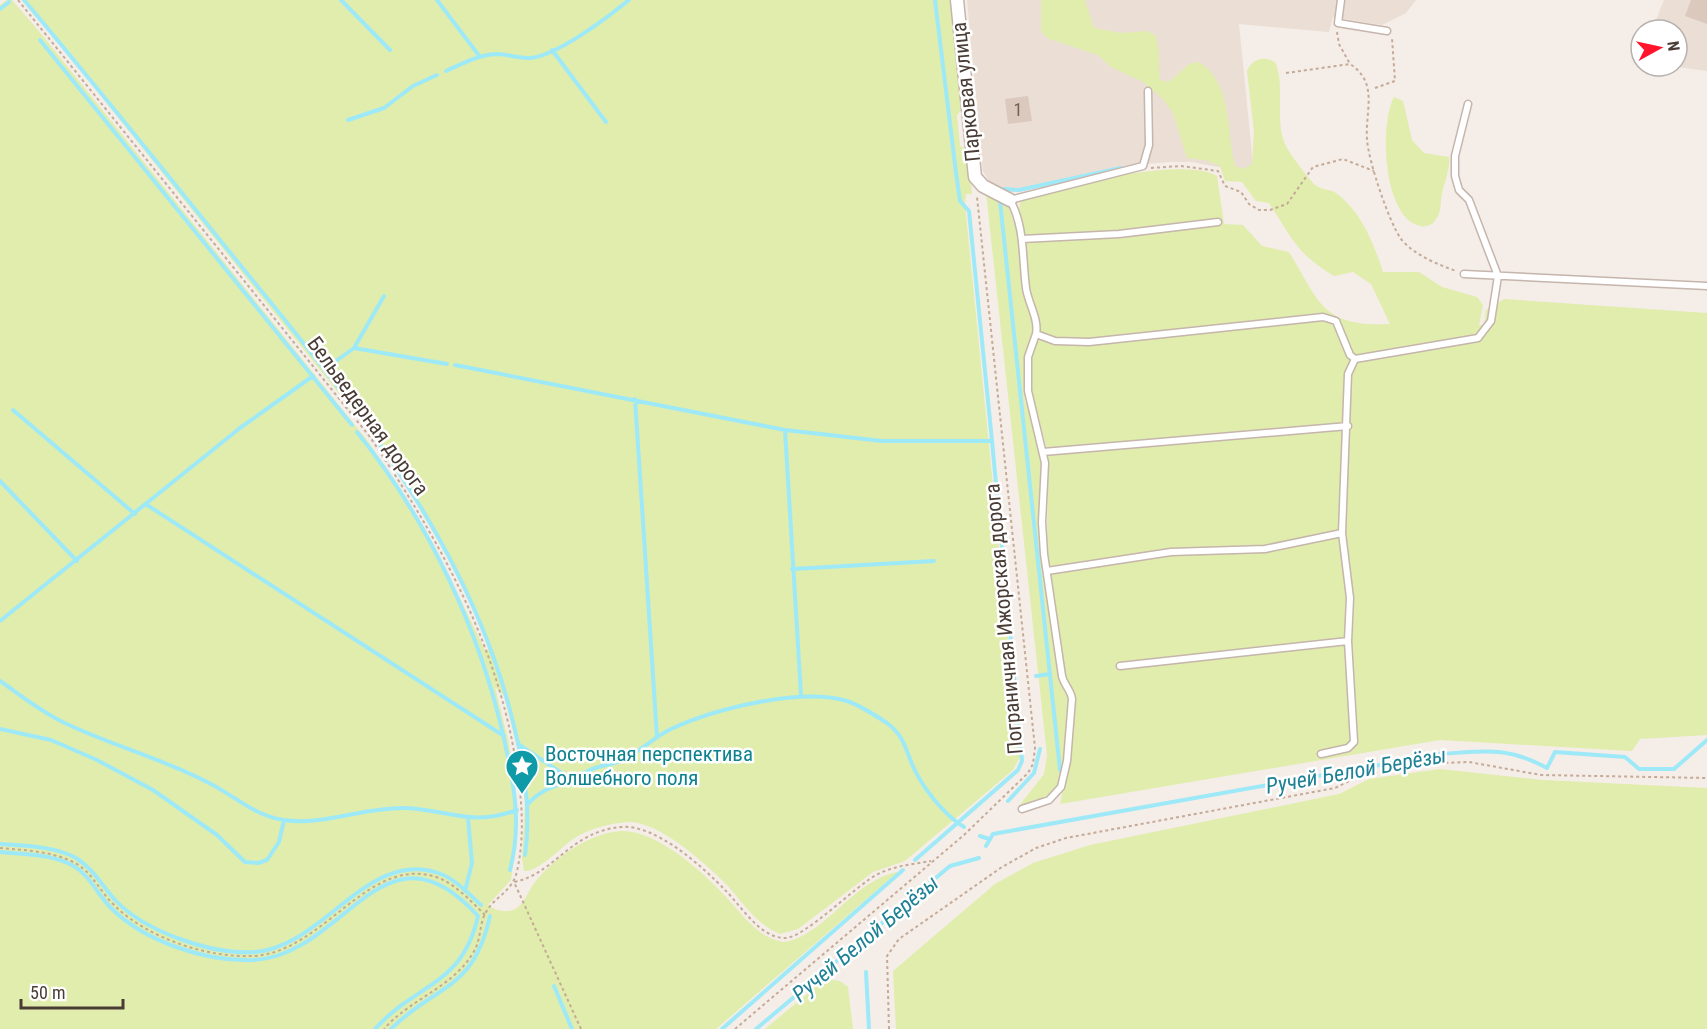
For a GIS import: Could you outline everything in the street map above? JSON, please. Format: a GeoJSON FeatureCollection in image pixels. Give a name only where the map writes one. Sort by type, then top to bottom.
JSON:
{"type":"FeatureCollection","features":[{"type":"Feature","properties":{"kind":"street","name":"Парковая улица"},"geometry":{"type":"LineString","coordinates":[[957,0],[975,177],[983,186],[1010,200]]}},
{"type":"Feature","properties":{"kind":"lane"},"geometry":{"type":"LineString","coordinates":[[1341,0],[1338,23],[1387,31]]}},
{"type":"Feature","properties":{"kind":"lane"},"geometry":{"type":"LineString","coordinates":[[1022,809],[1049,800],[1057,794],[1068,755],[1072,693],[1064,684],[1047,572],[1042,522],[1046,473],[1044,452],[1029,400],[1027,384],[1028,357],[1036,334],[1036,324],[1026,285],[1022,239],[1010,200],[1139,169],[1146,161],[1148,154],[1148,91]]}},
{"type":"Feature","properties":{"kind":"lane"},"geometry":{"type":"LineString","coordinates":[[1036,334],[1055,341],[1089,342],[1323,317],[1336,321],[1350,355],[1355,359],[1478,338],[1491,321],[1498,276],[1469,200],[1459,190],[1455,176],[1455,156],[1468,104]]}},
{"type":"Feature","properties":{"kind":"lane"},"geometry":{"type":"LineString","coordinates":[[1022,239],[1119,234],[1218,222]]}},
{"type":"Feature","properties":{"kind":"lane"},"geometry":{"type":"LineString","coordinates":[[1464,274],[1707,286]]}},
{"type":"Feature","properties":{"kind":"lane"},"geometry":{"type":"LineString","coordinates":[[1321,754],[1348,748],[1354,742],[1348,640],[1350,598],[1342,533],[1348,426],[1348,374],[1355,359]]}},
{"type":"Feature","properties":{"kind":"lane"},"geometry":{"type":"LineString","coordinates":[[1044,452],[1348,426]]}},
{"type":"Feature","properties":{"kind":"lane"},"geometry":{"type":"LineString","coordinates":[[1047,572],[1171,552],[1265,549],[1342,533]]}},
{"type":"Feature","properties":{"kind":"lane"},"geometry":{"type":"LineString","coordinates":[[1120,666],[1348,640]]}},
{"type":"Feature","properties":{"kind":"path","name":"Бельведерная дорога"},"geometry":{"type":"LineString","coordinates":[[18,0],[370,437],[423,518],[472,613],[497,677],[513,742],[522,806],[520,854],[514,882],[485,915]]}},
{"type":"Feature","properties":{"kind":"path"},"geometry":{"type":"LineString","coordinates":[[1338,23],[1336,34],[1350,64],[1360,70],[1368,84],[1366,141],[1374,171],[1401,238],[1417,253],[1464,274]]}},
{"type":"Feature","properties":{"kind":"path"},"geometry":{"type":"LineString","coordinates":[[1375,88],[1391,85],[1396,76],[1393,39],[1387,31]]}},
{"type":"Feature","properties":{"kind":"path"},"geometry":{"type":"LineString","coordinates":[[1286,73],[1350,64]]}},
{"type":"Feature","properties":{"kind":"path"},"geometry":{"type":"LineString","coordinates":[[1139,169],[1181,166],[1218,171],[1225,186],[1240,192],[1249,204],[1264,210],[1287,204],[1313,167],[1343,159],[1374,171]]}},
{"type":"Feature","properties":{"kind":"path","name":"Пограничная Ижорская дорога"},"geometry":{"type":"LineString","coordinates":[[735,1029],[964,835],[1028,773],[1035,757],[978,218]]}},
{"type":"Feature","properties":{"kind":"path"},"geometry":{"type":"LineString","coordinates":[[889,1029],[887,956],[899,939],[1002,867],[1036,849],[1066,838],[1335,788],[1361,775],[1441,763],[1469,762],[1540,775],[1707,778]]}},
{"type":"Feature","properties":{"kind":"path"},"geometry":{"type":"LineString","coordinates":[[581,1029],[514,882],[531,879],[561,853],[595,832],[623,827],[643,829],[666,842],[709,875],[758,926],[776,937],[785,938],[803,930],[879,873],[933,860]]}},
{"type":"Feature","properties":{"kind":"path"},"geometry":{"type":"LineString","coordinates":[[0,848],[37,851],[72,861],[86,870],[114,906],[130,919],[170,939],[235,955],[264,955],[292,945],[323,926],[364,892],[390,878],[404,875],[430,875],[445,881],[485,915],[477,946],[464,965],[438,989],[403,1011],[384,1029]]}},
{"type":"Feature","properties":{"kind":"shaded area"},"geometry":{"type":"Polygon","coordinates":[[[967,0],[1416,0],[1406,13],[1382,25],[1333,17],[1329,32],[1239,24],[1254,174],[1192,162],[1170,162],[1147,164],[1012,192],[991,185],[983,171],[967,0]]]}},
{"type":"Feature","properties":{"kind":"shaded area"},"geometry":{"type":"Polygon","coordinates":[[[1664,0],[1707,0],[1707,71],[1689,69],[1689,18],[1657,18],[1664,0]]]}},
{"type":"Feature","properties":{"kind":"green space"},"geometry":{"type":"Polygon","coordinates":[[[7,0],[12,0],[43,36],[367,440],[404,494],[436,549],[485,650],[489,649],[487,642],[463,589],[422,513],[376,440],[24,0],[953,0],[963,108],[957,115],[960,146],[968,150],[972,194],[966,194],[965,204],[1020,757],[1013,770],[905,861],[873,872],[798,929],[780,934],[757,919],[727,885],[694,855],[668,836],[641,824],[629,822],[602,826],[588,831],[576,837],[536,868],[524,871],[522,859],[525,802],[520,759],[504,696],[495,687],[509,743],[518,822],[511,880],[488,905],[493,908],[507,911],[517,908],[544,872],[563,855],[597,836],[621,831],[649,837],[678,854],[705,876],[759,931],[774,940],[783,942],[798,938],[812,930],[867,885],[898,872],[716,1029],[0,1029],[0,5],[7,0]]]}},
{"type":"Feature","properties":{"kind":"green space"},"geometry":{"type":"Polygon","coordinates":[[[1041,0],[1085,0],[1094,28],[1121,33],[1147,31],[1155,35],[1159,51],[1160,80],[1169,82],[1189,64],[1199,62],[1210,71],[1223,95],[1235,166],[1244,169],[1252,164],[1254,132],[1247,71],[1252,63],[1259,59],[1275,62],[1280,82],[1282,134],[1287,148],[1304,172],[1315,185],[1336,193],[1353,209],[1371,239],[1383,272],[1419,272],[1442,287],[1477,297],[1483,305],[1479,325],[1484,325],[1486,310],[1504,299],[1707,313],[1707,735],[1640,739],[1632,751],[1440,740],[1060,804],[1070,758],[1074,692],[1065,679],[1047,545],[1048,453],[1031,389],[1032,351],[1040,329],[1028,284],[1026,241],[1019,212],[1020,202],[1090,181],[1149,171],[1177,169],[1200,171],[1217,176],[1224,224],[1243,225],[1262,246],[1289,252],[1317,298],[1336,316],[1367,324],[1390,324],[1371,284],[1353,272],[1334,276],[1321,268],[1296,244],[1269,203],[1256,201],[1242,182],[1225,181],[1220,166],[1205,160],[1187,158],[1173,113],[1163,99],[1143,82],[1111,67],[1098,55],[1047,38],[1041,31],[1041,0]]]}},
{"type":"Feature","properties":{"kind":"green space"},"geometry":{"type":"Polygon","coordinates":[[[1394,97],[1403,101],[1412,140],[1424,153],[1449,157],[1439,213],[1433,223],[1427,226],[1420,226],[1408,219],[1398,206],[1392,189],[1387,169],[1386,148],[1389,110],[1394,97]]]}},
{"type":"Feature","properties":{"kind":"green space"},"geometry":{"type":"Polygon","coordinates":[[[986,192],[1008,204],[1019,239],[1024,291],[1034,329],[1025,356],[1025,401],[1033,422],[1042,463],[1039,522],[1041,554],[1061,685],[1069,694],[1065,755],[1058,786],[1044,799],[1019,806],[1044,774],[1047,755],[986,192]]]}},
{"type":"Feature","properties":{"kind":"green space"},"geometry":{"type":"Polygon","coordinates":[[[1440,769],[1543,780],[1707,788],[1707,1029],[896,1029],[893,971],[995,884],[1033,863],[1090,845],[1339,794],[1369,779],[1440,769]]]}},
{"type":"Feature","properties":{"kind":"green space"},"geometry":{"type":"Polygon","coordinates":[[[825,979],[840,981],[848,987],[853,1029],[765,1029],[825,979]]]}},
{"type":"Feature","properties":{"kind":"building"},"geometry":{"type":"Polygon","coordinates":[[[1691,0],[1707,0],[1707,24],[1685,16],[1691,0]]]}},
{"type":"Feature","properties":{"kind":"building"},"geometry":{"type":"Polygon","coordinates":[[[1028,96],[1032,121],[1008,124],[1005,99],[1028,96]]]}},
{"type":"Feature","properties":{"kind":"waterway"},"geometry":{"type":"LineString","coordinates":[[24,0],[312,353],[394,465],[430,523],[463,584],[490,647],[511,714],[527,801],[525,855]]}},
{"type":"Feature","properties":{"kind":"waterway"},"geometry":{"type":"LineString","coordinates":[[341,0],[390,50]]}},
{"type":"Feature","properties":{"kind":"waterway"},"geometry":{"type":"LineString","coordinates":[[437,0],[480,57]]}},
{"type":"Feature","properties":{"kind":"waterway"},"geometry":{"type":"LineString","coordinates":[[446,71],[491,54],[522,58],[541,56],[582,35],[629,0]]}},
{"type":"Feature","properties":{"kind":"waterway"},"geometry":{"type":"LineString","coordinates":[[935,0],[960,201],[969,211],[992,441]]}},
{"type":"Feature","properties":{"kind":"waterway"},"geometry":{"type":"LineString","coordinates":[[0,9],[9,2]]}},
{"type":"Feature","properties":{"kind":"waterway"},"geometry":{"type":"LineString","coordinates":[[40,40],[352,425]]}},
{"type":"Feature","properties":{"kind":"waterway"},"geometry":{"type":"LineString","coordinates":[[552,50],[606,122]]}},
{"type":"Feature","properties":{"kind":"waterway"},"geometry":{"type":"LineString","coordinates":[[348,120],[384,108],[413,86],[437,75]]}},
{"type":"Feature","properties":{"kind":"waterway"},"geometry":{"type":"LineString","coordinates":[[1004,189],[1019,190],[1121,168]]}},
{"type":"Feature","properties":{"kind":"waterway"},"geometry":{"type":"LineString","coordinates":[[1000,201],[1060,770]]}},
{"type":"Feature","properties":{"kind":"waterway"},"geometry":{"type":"LineString","coordinates":[[325,369],[354,348],[384,296]]}},
{"type":"Feature","properties":{"kind":"waterway"},"geometry":{"type":"LineString","coordinates":[[354,348],[447,364]]}},
{"type":"Feature","properties":{"kind":"waterway"},"geometry":{"type":"LineString","coordinates":[[455,365],[785,430],[882,441],[992,441],[1022,761],[1018,770],[915,860]]}},
{"type":"Feature","properties":{"kind":"waterway"},"geometry":{"type":"LineString","coordinates":[[0,621],[240,428],[313,376]]}},
{"type":"Feature","properties":{"kind":"waterway"},"geometry":{"type":"LineString","coordinates":[[635,399],[657,737]]}},
{"type":"Feature","properties":{"kind":"waterway"},"geometry":{"type":"LineString","coordinates":[[13,410],[135,514]]}},
{"type":"Feature","properties":{"kind":"waterway"},"geometry":{"type":"LineString","coordinates":[[785,430],[801,695]]}},
{"type":"Feature","properties":{"kind":"waterway"},"geometry":{"type":"LineString","coordinates":[[357,432],[407,502],[428,539],[466,617],[481,657],[494,698],[511,772],[516,837],[510,870]]}},
{"type":"Feature","properties":{"kind":"waterway"},"geometry":{"type":"LineString","coordinates":[[0,481],[77,561]]}},
{"type":"Feature","properties":{"kind":"waterway"},"geometry":{"type":"LineString","coordinates":[[147,505],[504,736]]}},
{"type":"Feature","properties":{"kind":"waterway"},"geometry":{"type":"LineString","coordinates":[[792,569],[934,561]]}},
{"type":"Feature","properties":{"kind":"waterway"},"geometry":{"type":"LineString","coordinates":[[1036,676],[1050,674]]}},
{"type":"Feature","properties":{"kind":"waterway"},"geometry":{"type":"LineString","coordinates":[[0,681],[60,721],[190,774],[217,787],[254,810],[273,818],[313,821],[389,808],[421,809],[473,817],[500,815],[517,810]]}},
{"type":"Feature","properties":{"kind":"waterway"},"geometry":{"type":"LineString","coordinates":[[528,804],[548,789],[592,769],[621,761],[665,732],[689,721],[758,702],[782,698],[828,697],[857,705],[887,723],[897,732],[916,773],[927,790],[941,808],[964,827]]}},
{"type":"Feature","properties":{"kind":"waterway"},"geometry":{"type":"LineString","coordinates":[[0,729],[51,740],[97,760],[153,790],[217,835],[245,862],[258,863],[267,860],[279,842],[284,820]]}},
{"type":"Feature","properties":{"kind":"waterway","name":"Ручей Белой Берёзы"},"geometry":{"type":"LineString","coordinates":[[986,846],[993,834],[1441,754],[1484,751],[1507,753],[1547,768],[1555,752],[1625,757],[1639,769],[1674,769],[1707,740]]}},
{"type":"Feature","properties":{"kind":"waterway"},"geometry":{"type":"LineString","coordinates":[[518,744],[572,780]]}},
{"type":"Feature","properties":{"kind":"waterway"},"geometry":{"type":"LineString","coordinates":[[1008,801],[1034,773],[1040,749]]}},
{"type":"Feature","properties":{"kind":"waterway"},"geometry":{"type":"LineString","coordinates":[[465,891],[472,863],[468,818]]}},
{"type":"Feature","properties":{"kind":"waterway"},"geometry":{"type":"LineString","coordinates":[[980,836],[989,839]]}},
{"type":"Feature","properties":{"kind":"waterway"},"geometry":{"type":"LineString","coordinates":[[0,844],[49,849],[76,858],[93,872],[116,901],[144,922],[162,932],[219,950],[255,952],[280,946],[303,934],[369,885],[391,874],[415,869],[447,877],[481,905]]}},
{"type":"Feature","properties":{"kind":"waterway"},"geometry":{"type":"LineString","coordinates":[[0,852],[64,861],[84,874],[106,903],[141,931],[178,948],[236,960],[254,960],[286,952],[315,936],[365,897],[390,883],[416,878],[445,888],[478,916],[471,939],[461,957],[449,971],[391,1014],[375,1029]]}},
{"type":"Feature","properties":{"kind":"waterway","name":"Ручей Белой Берёзы"},"geometry":{"type":"LineString","coordinates":[[756,1029],[950,866],[979,858]]}},
{"type":"Feature","properties":{"kind":"waterway"},"geometry":{"type":"LineString","coordinates":[[722,1029],[903,870]]}},
{"type":"Feature","properties":{"kind":"waterway"},"geometry":{"type":"LineString","coordinates":[[391,1029],[463,973],[474,959],[483,941],[490,916]]}},
{"type":"Feature","properties":{"kind":"waterway"},"geometry":{"type":"LineString","coordinates":[[866,972],[869,1029]]}},
{"type":"Feature","properties":{"kind":"waterway"},"geometry":{"type":"LineString","coordinates":[[554,986],[572,1029]]}},
{"type":"Feature","properties":{"kind":"place","name":"Восточная перспектива Волшебного поля"},"geometry":{"type":"Point","coordinates":[522,795]}}]}
